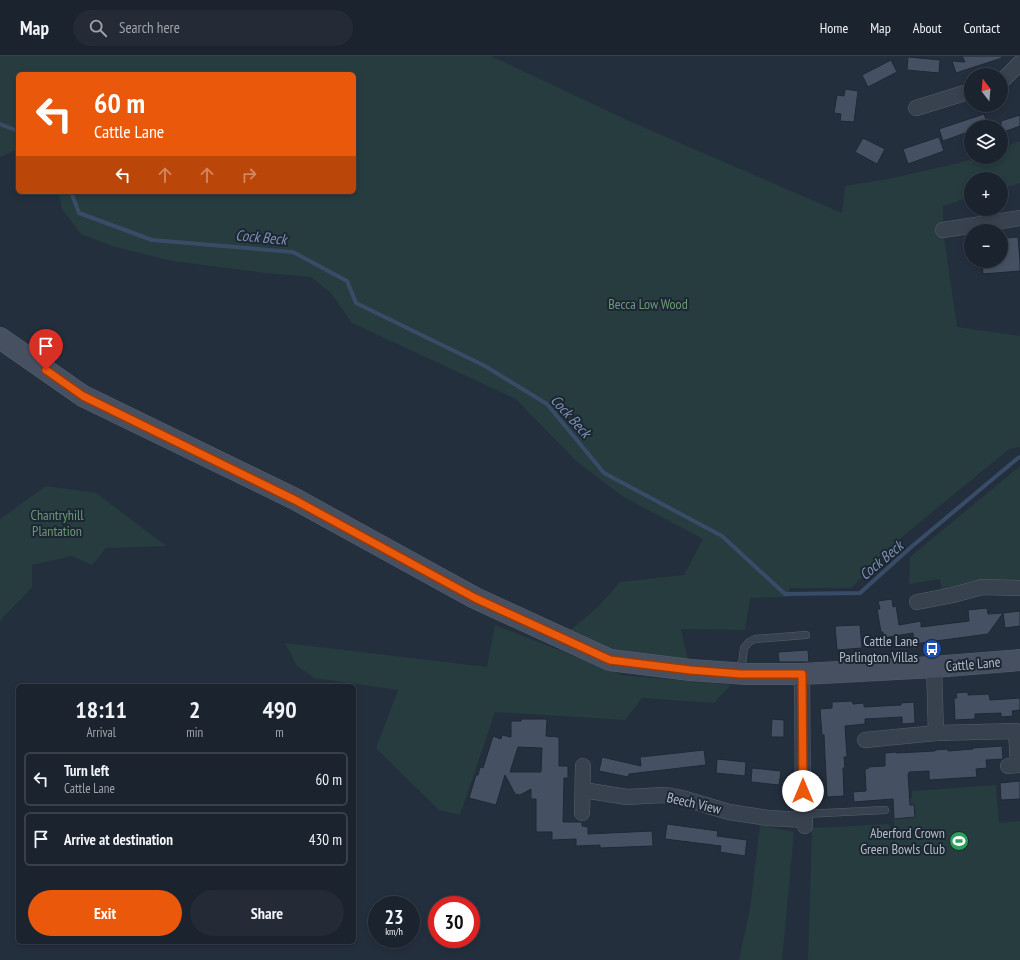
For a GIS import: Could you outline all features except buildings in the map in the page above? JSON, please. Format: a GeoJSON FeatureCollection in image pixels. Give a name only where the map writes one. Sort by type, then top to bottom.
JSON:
{"type":"FeatureCollection","features":[{"type":"Feature","properties":{"kind":"street"},"geometry":{"type":"LineString","coordinates":[[1008,75],[1020,63]]}},
{"type":"Feature","properties":{"kind":"street"},"geometry":{"type":"LineString","coordinates":[[916,108],[964,93]]}},
{"type":"Feature","properties":{"kind":"street"},"geometry":{"type":"LineString","coordinates":[[943,230],[1020,218]]}},
{"type":"Feature","properties":{"kind":"street","name":"Cattle Lane"},"geometry":{"type":"LineString","coordinates":[[0,338],[83,396],[295,500],[475,598],[610,660],[690,670],[741,674],[802,674],[934,667],[1020,660]]}},
{"type":"Feature","properties":{"kind":"street"},"geometry":{"type":"LineString","coordinates":[[917,602],[953,596],[982,587],[1020,588]]}},
{"type":"Feature","properties":{"kind":"street"},"geometry":{"type":"LineString","coordinates":[[934,667],[936,733]]}},
{"type":"Feature","properties":{"kind":"street"},"geometry":{"type":"LineString","coordinates":[[802,674],[805,820]]}},
{"type":"Feature","properties":{"kind":"street"},"geometry":{"type":"LineString","coordinates":[[865,740],[936,733],[1016,731],[1015,766]]}},
{"type":"Feature","properties":{"kind":"street"},"geometry":{"type":"LineString","coordinates":[[582,813],[583,766]]}},
{"type":"Feature","properties":{"kind":"street","name":"Beech View"},"geometry":{"type":"LineString","coordinates":[[583,790],[628,797],[663,795],[672,796],[729,812],[768,818],[805,820]]}},
{"type":"Feature","properties":{"kind":"lane"},"geometry":{"type":"LineString","coordinates":[[741,674],[744,648],[748,642],[755,639],[806,635]]}},
{"type":"Feature","properties":{"kind":"lane"},"geometry":{"type":"LineString","coordinates":[[805,820],[886,810]]}},
{"type":"Feature","properties":{"kind":"green space","name":"Becca Low Wood"},"geometry":{"type":"Polygon","coordinates":[[[0,56],[491,56],[629,121],[842,213],[845,186],[888,179],[964,161],[964,164],[1008,164],[1008,145],[1020,141],[1020,183],[1008,187],[1008,172],[964,172],[964,199],[943,206],[943,230],[957,327],[1020,336],[1020,447],[1009,449],[902,537],[851,588],[790,588],[787,597],[750,598],[745,630],[681,629],[690,670],[561,638],[599,606],[620,582],[684,575],[703,539],[622,496],[575,460],[516,399],[352,323],[331,293],[311,277],[265,273],[172,261],[112,246],[81,234],[62,209],[58,194],[356,194],[356,72],[16,72],[16,150],[0,157],[0,56]]]}},
{"type":"Feature","properties":{"kind":"green space"},"geometry":{"type":"Polygon","coordinates":[[[1020,466],[1020,582],[942,593],[940,579],[909,584],[910,557],[1020,466]]]}},
{"type":"Feature","properties":{"kind":"green space","name":"Chantryhill Plantation"},"geometry":{"type":"Polygon","coordinates":[[[46,486],[96,493],[166,546],[106,548],[92,565],[72,556],[32,565],[32,587],[0,621],[0,519],[46,486]]]}},
{"type":"Feature","properties":{"kind":"green space"},"geometry":{"type":"Polygon","coordinates":[[[495,625],[622,675],[731,685],[714,703],[642,698],[625,720],[495,712],[460,815],[439,810],[376,748],[398,690],[314,678],[297,666],[285,643],[487,667],[495,625]]]}},
{"type":"Feature","properties":{"kind":"green space"},"geometry":{"type":"Polygon","coordinates":[[[996,785],[999,823],[1020,821],[1020,960],[808,960],[812,828],[889,824],[890,830],[894,830],[893,800],[912,798],[912,791],[996,785]]]}},
{"type":"Feature","properties":{"kind":"green space"},"geometry":{"type":"Polygon","coordinates":[[[760,825],[794,832],[782,960],[739,960],[750,909],[760,825]]]}},
{"type":"Feature","properties":{"kind":"waterway","name":"Cock Beck"},"geometry":{"type":"LineString","coordinates":[[0,124],[16,130]]}},
{"type":"Feature","properties":{"kind":"waterway","name":"Cock Beck"},"geometry":{"type":"LineString","coordinates":[[72,194],[79,213],[152,240],[293,252],[347,281],[356,303],[485,366],[547,404],[604,473],[722,536],[785,594],[860,593],[910,548],[1020,457]]}},
{"type":"Feature","properties":{"kind":"place","name":"Cattle Lane Parlington Villas"},"geometry":{"type":"Point","coordinates":[932,649]}},
{"type":"Feature","properties":{"kind":"place","name":"Aberford Crown Green Bowls Club"},"geometry":{"type":"Point","coordinates":[959,841]}},
{"type":"Feature","properties":{"kind":"route"},"geometry":{"type":"LineString","coordinates":[[46,370],[83,396],[295,500],[475,598],[610,660],[690,670],[741,674],[802,674],[803,791]]}}]}
